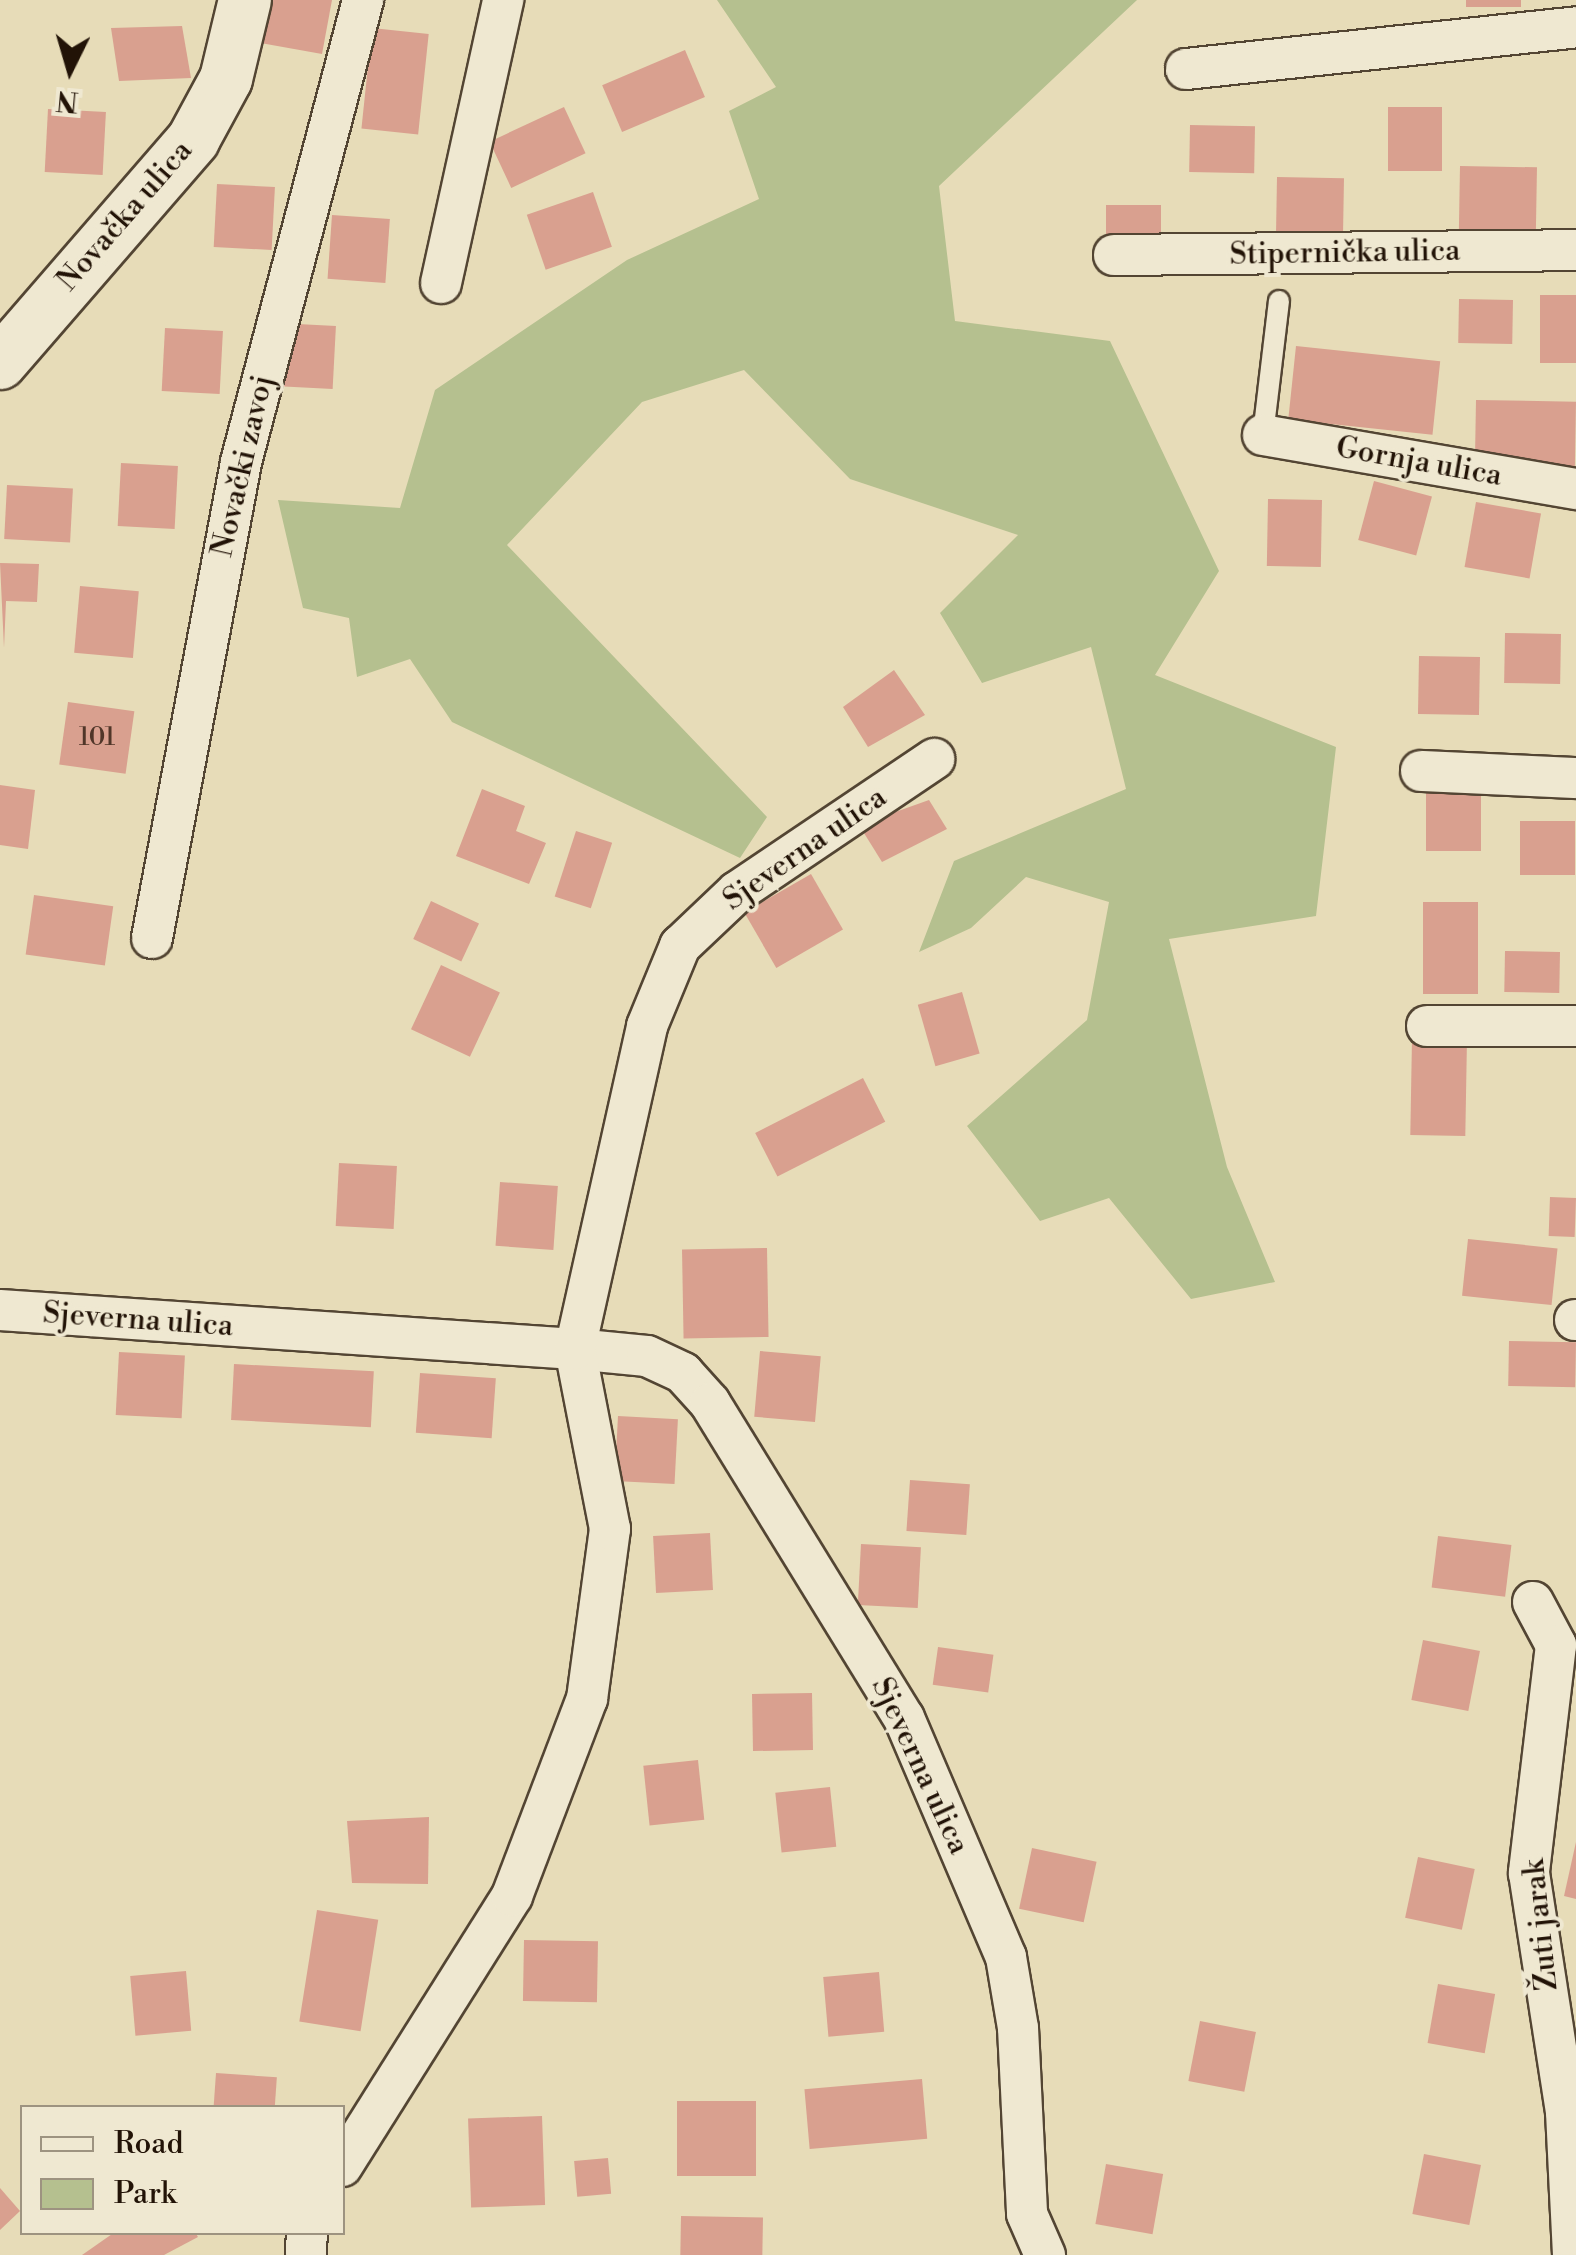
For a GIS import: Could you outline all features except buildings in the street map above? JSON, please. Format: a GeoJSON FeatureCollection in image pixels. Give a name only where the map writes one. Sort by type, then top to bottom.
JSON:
{"type":"FeatureCollection","features":[{"type":"Feature","properties":{"kind":"street","name":"Novačka ulica"},"geometry":{"type":"LineString","coordinates":[[0,363],[193,140],[226,78],[245,0]]}},
{"type":"Feature","properties":{"kind":"street","name":"Novački zavoj"},"geometry":{"type":"LineString","coordinates":[[152,938],[240,462],[363,0]]}},
{"type":"Feature","properties":{"kind":"street"},"geometry":{"type":"LineString","coordinates":[[440,283],[503,0]]}},
{"type":"Feature","properties":{"kind":"street"},"geometry":{"type":"LineString","coordinates":[[1186,69],[1576,27]]}},
{"type":"Feature","properties":{"kind":"street","name":"Stipernička ulica"},"geometry":{"type":"LineString","coordinates":[[1114,255],[1576,250]]}},
{"type":"Feature","properties":{"kind":"street","name":"Gornja ulica"},"geometry":{"type":"LineString","coordinates":[[1263,436],[1576,489]]}},
{"type":"Feature","properties":{"kind":"street","name":"Sjeverna ulica"},"geometry":{"type":"LineString","coordinates":[[345,2161],[512,1896],[587,1700],[610,1528],[575,1349],[648,1026],[680,946],[736,892],[934,759]]}},
{"type":"Feature","properties":{"kind":"street"},"geometry":{"type":"LineString","coordinates":[[1420,771],[1576,778]]}},
{"type":"Feature","properties":{"kind":"street"},"geometry":{"type":"LineString","coordinates":[[1427,1026],[1576,1026]]}},
{"type":"Feature","properties":{"kind":"street","name":"Sjeverna ulica"},"geometry":{"type":"LineString","coordinates":[[0,1310],[575,1349],[648,1356],[683,1373],[710,1402],[904,1718],[1006,1956],[1018,2028],[1027,2214],[1046,2255]]}},
{"type":"Feature","properties":{"kind":"street","name":"Žuti jarak"},"geometry":{"type":"LineString","coordinates":[[1532,1602],[1556,1645],[1528,1873],[1566,2112],[1573,2255]]}},
{"type":"Feature","properties":{"kind":"lane"},"geometry":{"type":"LineString","coordinates":[[1263,436],[1279,301]]}},
{"type":"Feature","properties":{"kind":"green space"},"geometry":{"type":"Polygon","coordinates":[[[717,0],[1137,0],[939,186],[955,321],[1110,341],[1219,571],[1155,675],[1336,747],[1316,916],[1169,939],[1227,1167],[1275,1282],[1191,1299],[1109,1198],[1040,1221],[967,1126],[1087,1020],[1109,902],[1026,877],[971,928],[919,952],[954,861],[1126,789],[1091,647],[982,683],[940,613],[1018,535],[850,479],[744,370],[642,402],[507,545],[767,817],[740,858],[452,722],[410,659],[357,677],[349,618],[303,608],[278,500],[400,508],[435,390],[627,260],[759,199],[729,111],[776,87],[717,0]]]}}]}
